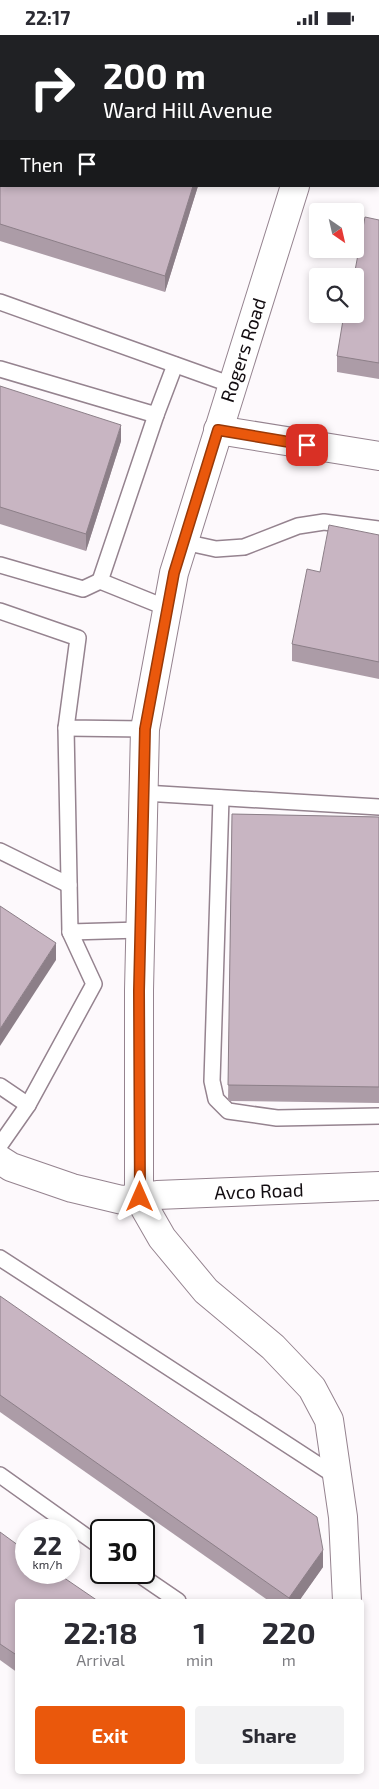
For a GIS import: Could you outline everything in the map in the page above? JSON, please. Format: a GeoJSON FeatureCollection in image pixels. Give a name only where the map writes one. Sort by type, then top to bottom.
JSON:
{"type":"FeatureCollection","features":[{"type":"Feature","properties":{"kind":"street","name":"Rogers Road"},"geometry":{"type":"LineString","coordinates":[[140,1197],[140,930],[145,729],[174,573],[295,187]]}},
{"type":"Feature","properties":{"kind":"street"},"geometry":{"type":"LineString","coordinates":[[218,430],[379,456]]}},
{"type":"Feature","properties":{"kind":"street","name":"Avco Road"},"geometry":{"type":"LineString","coordinates":[[0,1160],[10,1167],[72,1188],[122,1201],[157,1195],[379,1186]]}},
{"type":"Feature","properties":{"kind":"street"},"geometry":{"type":"LineString","coordinates":[[140,1197],[162,1237],[206,1291],[272,1347],[312,1388],[329,1420],[343,1517],[347,1599]]}},
{"type":"Feature","properties":{"kind":"lane"},"geometry":{"type":"LineString","coordinates":[[0,302],[232,385]]}},
{"type":"Feature","properties":{"kind":"lane"},"geometry":{"type":"LineString","coordinates":[[0,565],[83,589],[100,581],[156,415],[175,365]]}},
{"type":"Feature","properties":{"kind":"lane"},"geometry":{"type":"LineString","coordinates":[[0,369],[156,415]]}},
{"type":"Feature","properties":{"kind":"lane"},"geometry":{"type":"LineString","coordinates":[[184,542],[216,549],[244,547],[298,526],[324,522],[379,529]]}},
{"type":"Feature","properties":{"kind":"lane"},"geometry":{"type":"LineString","coordinates":[[100,581],[167,608]]}},
{"type":"Feature","properties":{"kind":"lane"},"geometry":{"type":"LineString","coordinates":[[0,611],[78,638],[66,728],[70,932],[94,984],[28,1105],[0,1145]]}},
{"type":"Feature","properties":{"kind":"lane"},"geometry":{"type":"LineString","coordinates":[[66,728],[145,729]]}},
{"type":"Feature","properties":{"kind":"lane"},"geometry":{"type":"LineString","coordinates":[[144,793],[379,807]]}},
{"type":"Feature","properties":{"kind":"lane"},"geometry":{"type":"LineString","coordinates":[[221,798],[212,1081],[216,1099],[228,1111],[277,1118],[379,1116]]}},
{"type":"Feature","properties":{"kind":"lane"},"geometry":{"type":"LineString","coordinates":[[0,851],[69,885]]}},
{"type":"Feature","properties":{"kind":"lane"},"geometry":{"type":"LineString","coordinates":[[70,932],[140,930]]}},
{"type":"Feature","properties":{"kind":"lane"},"geometry":{"type":"LineString","coordinates":[[0,1086],[28,1105]]}},
{"type":"Feature","properties":{"kind":"lane"},"geometry":{"type":"LineString","coordinates":[[0,1258],[337,1477]]}},
{"type":"Feature","properties":{"kind":"lane"},"geometry":{"type":"LineString","coordinates":[[0,1475],[90,1539]]}},
{"type":"Feature","properties":{"kind":"lane"},"geometry":{"type":"LineString","coordinates":[[154,1584],[175,1599]]}},
{"type":"Feature","properties":{"kind":"building"},"geometry":{"type":"Polygon","coordinates":[[[0,187],[193,187],[165,276],[0,224],[0,187]]]}},
{"type":"Feature","properties":{"kind":"building"},"geometry":{"type":"Polygon","coordinates":[[[365,217],[379,220],[379,363],[337,356],[342,323],[364,323],[364,268],[355,268],[357,258],[364,258],[365,217]]]}},
{"type":"Feature","properties":{"kind":"building"},"geometry":{"type":"Polygon","coordinates":[[[0,386],[121,425],[86,534],[0,507],[0,386]]]}},
{"type":"Feature","properties":{"kind":"building"},"geometry":{"type":"Polygon","coordinates":[[[329,525],[379,535],[379,662],[292,644],[307,569],[320,572],[329,525]]]}},
{"type":"Feature","properties":{"kind":"building"},"geometry":{"type":"Polygon","coordinates":[[[232,814],[379,817],[379,1087],[228,1085],[232,814]]]}},
{"type":"Feature","properties":{"kind":"building"},"geometry":{"type":"Polygon","coordinates":[[[0,906],[56,943],[0,1029],[0,906]]]}},
{"type":"Feature","properties":{"kind":"building"},"geometry":{"type":"Polygon","coordinates":[[[0,1296],[317,1517],[323,1550],[289,1598],[0,1395],[0,1296]]]}},
{"type":"Feature","properties":{"kind":"building"},"geometry":{"type":"Polygon","coordinates":[[[0,1532],[15,1543],[15,1584],[73,1584],[95,1599],[15,1599],[15,1654],[0,1644],[0,1532]]]}},
{"type":"Feature","properties":{"kind":"route"},"geometry":{"type":"LineString","coordinates":[[140,1197],[139,991],[145,729],[174,573],[218,430],[307,445]]}}]}
